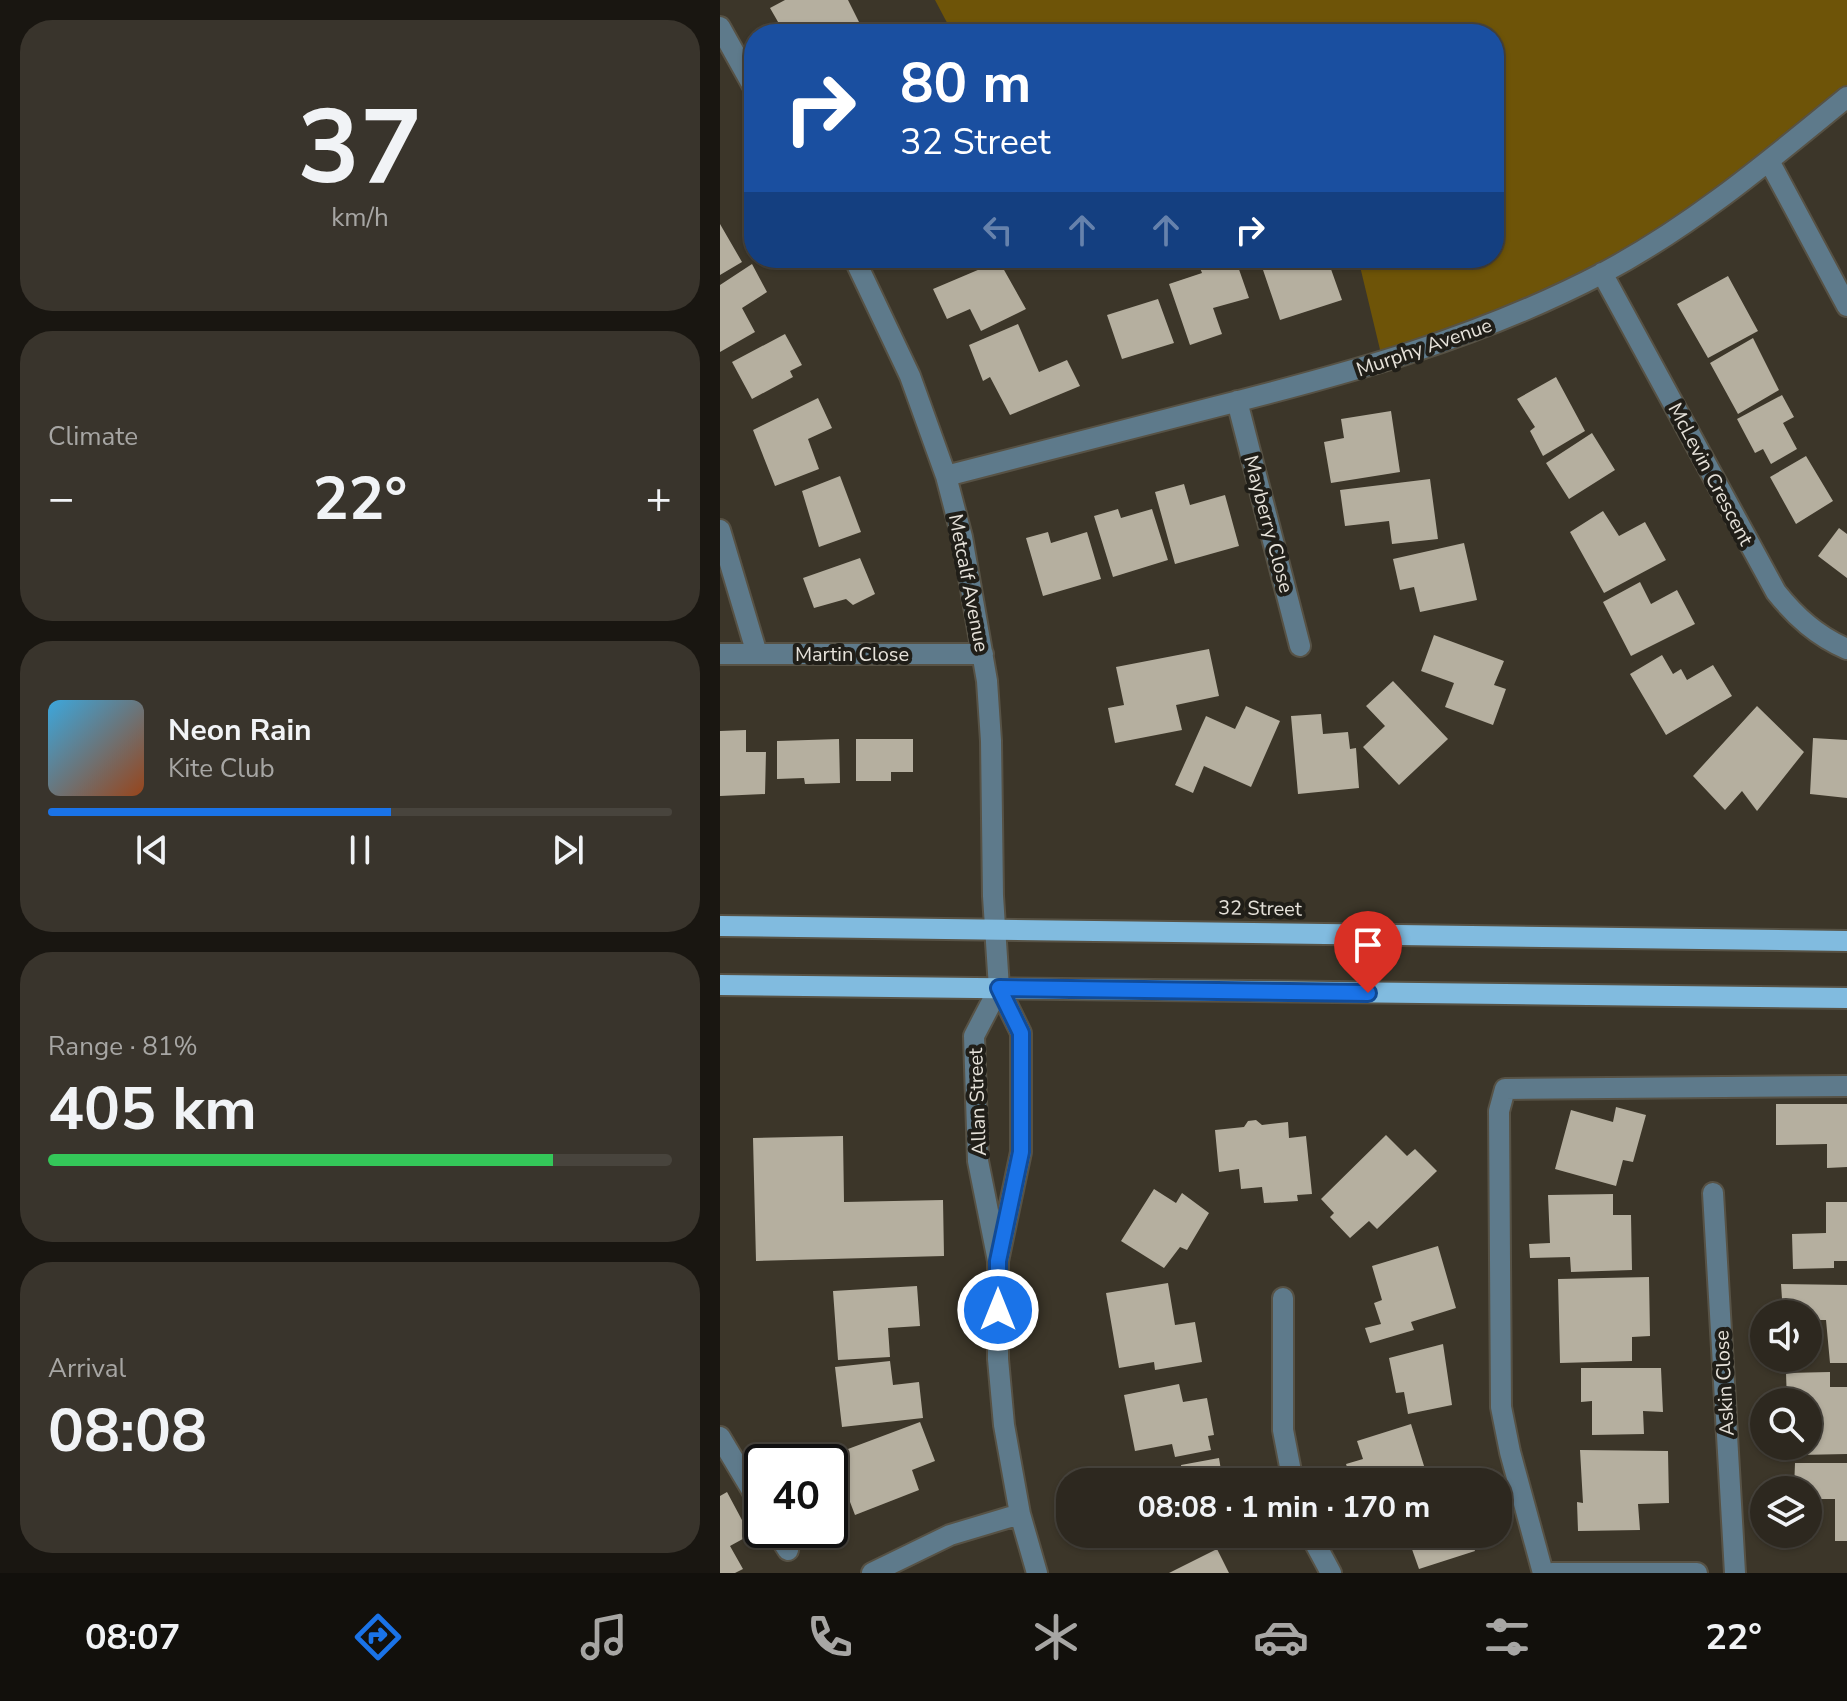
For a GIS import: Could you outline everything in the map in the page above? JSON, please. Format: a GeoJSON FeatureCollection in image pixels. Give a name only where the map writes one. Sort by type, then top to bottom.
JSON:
{"type":"FeatureCollection","features":[{"type":"Feature","properties":{"kind":"main road","name":"32 Street"},"geometry":{"type":"LineString","coordinates":[[720,926],[1847,941]]}},
{"type":"Feature","properties":{"kind":"main road"},"geometry":{"type":"LineString","coordinates":[[720,985],[1847,998]]}},
{"type":"Feature","properties":{"kind":"street"},"geometry":{"type":"LineString","coordinates":[[720,27],[744,70]]}},
{"type":"Feature","properties":{"kind":"street","name":"Murphy Avenue"},"geometry":{"type":"LineString","coordinates":[[946,476],[1330,378],[1457,339],[1525,311],[1602,273],[1680,227],[1769,161],[1847,97]]}},
{"type":"Feature","properties":{"kind":"street"},"geometry":{"type":"LineString","coordinates":[[1769,161],[1847,306]]}},
{"type":"Feature","properties":{"kind":"street","name":"Metcalf Avenue"},"geometry":{"type":"LineString","coordinates":[[859,268],[905,364],[946,476],[962,537],[983,654],[991,726],[999,988]]}},
{"type":"Feature","properties":{"kind":"street","name":"McLevin Crescent"},"geometry":{"type":"LineString","coordinates":[[1602,273],[1776,592],[1804,624],[1823,638],[1847,649]]}},
{"type":"Feature","properties":{"kind":"street","name":"Mayberry Close"},"geometry":{"type":"LineString","coordinates":[[1237,401],[1300,646]]}},
{"type":"Feature","properties":{"kind":"street"},"geometry":{"type":"LineString","coordinates":[[720,530],[757,654]]}},
{"type":"Feature","properties":{"kind":"street","name":"Martin Close"},"geometry":{"type":"LineString","coordinates":[[720,654],[983,654]]}},
{"type":"Feature","properties":{"kind":"street","name":"Allan Street"},"geometry":{"type":"LineString","coordinates":[[999,988],[974,1036],[978,1161],[998,1261],[1001,1403],[1020,1514],[1037,1573]]}},
{"type":"Feature","properties":{"kind":"street","name":"Allan Street"},"geometry":{"type":"LineString","coordinates":[[998,1261],[1021,1152],[1021,1033],[999,988]]}},
{"type":"Feature","properties":{"kind":"street"},"geometry":{"type":"LineString","coordinates":[[1543,1573],[1501,1407],[1499,1111],[1505,1089],[1847,1086]]}},
{"type":"Feature","properties":{"kind":"street","name":"Askin Close"},"geometry":{"type":"LineString","coordinates":[[1713,1193],[1735,1573]]}},
{"type":"Feature","properties":{"kind":"street"},"geometry":{"type":"LineString","coordinates":[[1283,1298],[1283,1430],[1290,1468]]}},
{"type":"Feature","properties":{"kind":"street"},"geometry":{"type":"LineString","coordinates":[[720,1437],[744,1477]]}},
{"type":"Feature","properties":{"kind":"street"},"geometry":{"type":"LineString","coordinates":[[872,1573],[950,1535],[1020,1514]]}},
{"type":"Feature","properties":{"kind":"street"},"geometry":{"type":"LineString","coordinates":[[1318,1548],[1331,1573]]}},
{"type":"Feature","properties":{"kind":"street"},"geometry":{"type":"LineString","coordinates":[[1552,1573],[1697,1573]]}},
{"type":"Feature","properties":{"kind":"shaded area"},"geometry":{"type":"Polygon","coordinates":[[[935,0],[1847,0],[1847,97],[1642,251],[1383,362],[1360,268],[1504,268],[1504,24],[948,24],[935,0]]]}},
{"type":"Feature","properties":{"kind":"building"},"geometry":{"type":"Polygon","coordinates":[[[785,0],[848,0],[860,24],[779,24],[770,8],[785,0]]]}},
{"type":"Feature","properties":{"kind":"building"},"geometry":{"type":"Polygon","coordinates":[[[720,224],[742,262],[720,275],[720,224]]]}},
{"type":"Feature","properties":{"kind":"building"},"geometry":{"type":"Polygon","coordinates":[[[746,268],[754,268],[767,292],[742,308],[755,332],[720,352],[720,285],[746,268]]]}},
{"type":"Feature","properties":{"kind":"building"},"geometry":{"type":"Polygon","coordinates":[[[982,268],[1003,268],[1026,309],[981,331],[970,309],[947,319],[933,289],[982,268]]]}},
{"type":"Feature","properties":{"kind":"building"},"geometry":{"type":"Polygon","coordinates":[[[1200,268],[1238,268],[1249,298],[1213,308],[1222,334],[1190,345],[1169,284],[1202,273],[1200,268]]]}},
{"type":"Feature","properties":{"kind":"building"},"geometry":{"type":"Polygon","coordinates":[[[1262,268],[1331,268],[1342,300],[1280,320],[1262,268]]]}},
{"type":"Feature","properties":{"kind":"building"},"geometry":{"type":"Polygon","coordinates":[[[1728,276],[1758,331],[1708,358],[1677,304],[1728,276]]]}},
{"type":"Feature","properties":{"kind":"building"},"geometry":{"type":"Polygon","coordinates":[[[1158,299],[1174,343],[1122,359],[1107,315],[1158,299]]]}},
{"type":"Feature","properties":{"kind":"building"},"geometry":{"type":"Polygon","coordinates":[[[1018,324],[1039,372],[1067,360],[1080,386],[1010,415],[990,377],[983,381],[969,345],[1018,324]]]}},
{"type":"Feature","properties":{"kind":"building"},"geometry":{"type":"Polygon","coordinates":[[[785,334],[802,365],[790,371],[793,377],[752,399],[732,362],[785,334]]]}},
{"type":"Feature","properties":{"kind":"building"},"geometry":{"type":"Polygon","coordinates":[[[1753,338],[1779,390],[1738,414],[1710,363],[1753,338]]]}},
{"type":"Feature","properties":{"kind":"building"},"geometry":{"type":"Polygon","coordinates":[[[1556,377],[1585,431],[1543,456],[1530,431],[1535,427],[1517,399],[1556,377]]]}},
{"type":"Feature","properties":{"kind":"building"},"geometry":{"type":"Polygon","coordinates":[[[1782,395],[1794,417],[1783,423],[1797,449],[1771,464],[1763,449],[1755,453],[1737,419],[1782,395]]]}},
{"type":"Feature","properties":{"kind":"building"},"geometry":{"type":"Polygon","coordinates":[[[818,398],[832,428],[808,439],[819,469],[775,486],[753,430],[818,398]]]}},
{"type":"Feature","properties":{"kind":"building"},"geometry":{"type":"Polygon","coordinates":[[[1391,411],[1400,472],[1331,483],[1324,442],[1344,438],[1341,419],[1391,411]]]}},
{"type":"Feature","properties":{"kind":"building"},"geometry":{"type":"Polygon","coordinates":[[[1592,433],[1615,470],[1569,499],[1546,463],[1592,433]]]}},
{"type":"Feature","properties":{"kind":"building"},"geometry":{"type":"Polygon","coordinates":[[[1806,456],[1833,501],[1796,524],[1770,477],[1806,456]]]}},
{"type":"Feature","properties":{"kind":"building"},"geometry":{"type":"Polygon","coordinates":[[[840,476],[861,532],[819,547],[802,491],[840,476]]]}},
{"type":"Feature","properties":{"kind":"building"},"geometry":{"type":"Polygon","coordinates":[[[1430,479],[1438,539],[1392,544],[1389,521],[1345,526],[1340,490],[1430,479]]]}},
{"type":"Feature","properties":{"kind":"building"},"geometry":{"type":"Polygon","coordinates":[[[1184,484],[1190,505],[1225,495],[1239,546],[1175,564],[1155,492],[1184,484]]]}},
{"type":"Feature","properties":{"kind":"building"},"geometry":{"type":"Polygon","coordinates":[[[1118,509],[1121,518],[1152,509],[1168,560],[1113,577],[1094,516],[1118,509]]]}},
{"type":"Feature","properties":{"kind":"building"},"geometry":{"type":"Polygon","coordinates":[[[1603,511],[1619,536],[1645,522],[1666,560],[1604,593],[1570,532],[1603,511]]]}},
{"type":"Feature","properties":{"kind":"building"},"geometry":{"type":"Polygon","coordinates":[[[1839,528],[1847,534],[1847,578],[1818,556],[1839,528]]]}},
{"type":"Feature","properties":{"kind":"building"},"geometry":{"type":"Polygon","coordinates":[[[1048,532],[1051,543],[1087,532],[1101,579],[1043,596],[1026,538],[1048,532]]]}},
{"type":"Feature","properties":{"kind":"building"},"geometry":{"type":"Polygon","coordinates":[[[1464,543],[1477,600],[1420,612],[1414,587],[1400,590],[1393,559],[1464,543]]]}},
{"type":"Feature","properties":{"kind":"building"},"geometry":{"type":"Polygon","coordinates":[[[860,558],[875,594],[853,605],[846,599],[814,608],[803,578],[860,558]]]}},
{"type":"Feature","properties":{"kind":"building"},"geometry":{"type":"Polygon","coordinates":[[[1640,582],[1651,604],[1677,590],[1695,624],[1631,656],[1603,602],[1640,582]]]}},
{"type":"Feature","properties":{"kind":"building"},"geometry":{"type":"Polygon","coordinates":[[[1434,635],[1504,661],[1494,685],[1506,689],[1493,725],[1445,707],[1454,683],[1421,671],[1434,635]]]}},
{"type":"Feature","properties":{"kind":"building"},"geometry":{"type":"Polygon","coordinates":[[[1209,649],[1219,696],[1176,705],[1182,730],[1115,743],[1108,708],[1124,705],[1116,667],[1209,649]]]}},
{"type":"Feature","properties":{"kind":"building"},"geometry":{"type":"Polygon","coordinates":[[[1662,655],[1673,674],[1681,669],[1687,680],[1713,665],[1732,696],[1666,735],[1630,674],[1662,655]]]}},
{"type":"Feature","properties":{"kind":"building"},"geometry":{"type":"Polygon","coordinates":[[[1393,681],[1448,739],[1399,785],[1363,747],[1385,726],[1366,706],[1393,681]]]}},
{"type":"Feature","properties":{"kind":"building"},"geometry":{"type":"Polygon","coordinates":[[[1246,706],[1280,721],[1251,787],[1204,766],[1193,793],[1175,785],[1206,716],[1235,729],[1246,706]]]}},
{"type":"Feature","properties":{"kind":"building"},"geometry":{"type":"Polygon","coordinates":[[[1757,706],[1804,752],[1757,811],[1742,791],[1725,810],[1693,776],[1757,706]]]}},
{"type":"Feature","properties":{"kind":"building"},"geometry":{"type":"Polygon","coordinates":[[[1321,714],[1323,734],[1348,732],[1350,749],[1356,748],[1359,788],[1298,794],[1291,716],[1321,714]]]}},
{"type":"Feature","properties":{"kind":"building"},"geometry":{"type":"Polygon","coordinates":[[[746,730],[746,752],[766,752],[765,794],[720,796],[720,731],[746,730]]]}},
{"type":"Feature","properties":{"kind":"building"},"geometry":{"type":"Polygon","coordinates":[[[1813,738],[1847,740],[1847,798],[1810,794],[1813,738]]]}},
{"type":"Feature","properties":{"kind":"building"},"geometry":{"type":"Polygon","coordinates":[[[839,739],[840,783],[805,784],[804,778],[777,779],[777,741],[839,739]]]}},
{"type":"Feature","properties":{"kind":"building"},"geometry":{"type":"Polygon","coordinates":[[[856,739],[913,739],[913,772],[891,772],[891,781],[856,781],[856,739]]]}},
{"type":"Feature","properties":{"kind":"building"},"geometry":{"type":"Polygon","coordinates":[[[1776,1104],[1847,1104],[1847,1167],[1827,1168],[1827,1144],[1776,1145],[1776,1104]]]}},
{"type":"Feature","properties":{"kind":"building"},"geometry":{"type":"Polygon","coordinates":[[[1616,1107],[1646,1115],[1633,1162],[1623,1160],[1616,1186],[1555,1169],[1571,1110],[1613,1122],[1616,1107]]]}},
{"type":"Feature","properties":{"kind":"building"},"geometry":{"type":"Polygon","coordinates":[[[1256,1120],[1262,1125],[1288,1122],[1289,1138],[1306,1136],[1312,1194],[1297,1195],[1298,1201],[1264,1203],[1262,1187],[1241,1189],[1239,1169],[1219,1172],[1215,1130],[1244,1127],[1248,1121],[1256,1120]]]}},
{"type":"Feature","properties":{"kind":"building"},"geometry":{"type":"Polygon","coordinates":[[[1386,1135],[1407,1156],[1415,1149],[1437,1171],[1377,1229],[1369,1221],[1350,1238],[1330,1217],[1334,1213],[1321,1199],[1386,1135]]]}},
{"type":"Feature","properties":{"kind":"building"},"geometry":{"type":"Polygon","coordinates":[[[843,1136],[844,1202],[943,1200],[944,1256],[756,1261],[753,1138],[843,1136]]]}},
{"type":"Feature","properties":{"kind":"building"},"geometry":{"type":"Polygon","coordinates":[[[1154,1189],[1176,1203],[1182,1193],[1209,1213],[1187,1250],[1180,1247],[1164,1268],[1121,1241],[1154,1189]]]}},
{"type":"Feature","properties":{"kind":"building"},"geometry":{"type":"Polygon","coordinates":[[[1613,1194],[1613,1215],[1631,1215],[1632,1270],[1571,1272],[1570,1257],[1530,1258],[1529,1244],[1550,1243],[1548,1195],[1613,1194]]]}},
{"type":"Feature","properties":{"kind":"building"},"geometry":{"type":"Polygon","coordinates":[[[1826,1202],[1847,1202],[1847,1261],[1834,1261],[1834,1268],[1793,1269],[1792,1234],[1826,1233],[1826,1202]]]}},
{"type":"Feature","properties":{"kind":"building"},"geometry":{"type":"Polygon","coordinates":[[[1438,1246],[1456,1308],[1411,1322],[1414,1330],[1370,1343],[1365,1328],[1381,1324],[1374,1303],[1382,1300],[1372,1266],[1438,1246]]]}},
{"type":"Feature","properties":{"kind":"building"},"geometry":{"type":"Polygon","coordinates":[[[1649,1277],[1650,1336],[1632,1337],[1632,1361],[1560,1363],[1558,1279],[1649,1277]]]}},
{"type":"Feature","properties":{"kind":"building"},"geometry":{"type":"Polygon","coordinates":[[[1168,1283],[1175,1325],[1195,1322],[1202,1362],[1155,1370],[1154,1362],[1119,1368],[1106,1293],[1168,1283]]]}},
{"type":"Feature","properties":{"kind":"building"},"geometry":{"type":"Polygon","coordinates":[[[1781,1284],[1847,1285],[1847,1363],[1830,1363],[1826,1320],[1822,1320],[1822,1300],[1782,1300],[1781,1284]]]}},
{"type":"Feature","properties":{"kind":"building"},"geometry":{"type":"Polygon","coordinates":[[[917,1286],[920,1326],[888,1328],[890,1357],[838,1360],[833,1291],[917,1286]]]}},
{"type":"Feature","properties":{"kind":"building"},"geometry":{"type":"Polygon","coordinates":[[[1443,1344],[1452,1405],[1408,1414],[1404,1392],[1396,1393],[1389,1358],[1443,1344]]]}},
{"type":"Feature","properties":{"kind":"building"},"geometry":{"type":"Polygon","coordinates":[[[890,1361],[893,1385],[919,1382],[923,1418],[842,1427],[835,1367],[890,1361]]]}},
{"type":"Feature","properties":{"kind":"building"},"geometry":{"type":"Polygon","coordinates":[[[1581,1368],[1661,1368],[1663,1412],[1643,1411],[1644,1434],[1592,1435],[1592,1401],[1581,1402],[1581,1368]]]}},
{"type":"Feature","properties":{"kind":"building"},"geometry":{"type":"Polygon","coordinates":[[[1830,1372],[1830,1387],[1847,1387],[1847,1454],[1822,1455],[1822,1388],[1787,1388],[1786,1373],[1830,1372]]]}},
{"type":"Feature","properties":{"kind":"building"},"geometry":{"type":"Polygon","coordinates":[[[1179,1384],[1183,1402],[1207,1398],[1214,1435],[1208,1436],[1211,1450],[1175,1457],[1172,1444],[1135,1451],[1124,1395],[1179,1384]]]}},
{"type":"Feature","properties":{"kind":"building"},"geometry":{"type":"Polygon","coordinates":[[[920,1422],[935,1461],[912,1470],[919,1490],[855,1515],[848,1497],[848,1449],[920,1422]]]}},
{"type":"Feature","properties":{"kind":"building"},"geometry":{"type":"Polygon","coordinates":[[[1411,1424],[1425,1468],[1347,1468],[1346,1464],[1363,1459],[1357,1441],[1411,1424]]]}},
{"type":"Feature","properties":{"kind":"building"},"geometry":{"type":"Polygon","coordinates":[[[1580,1450],[1668,1451],[1669,1503],[1638,1504],[1640,1530],[1578,1531],[1577,1502],[1583,1503],[1580,1450]]]}},
{"type":"Feature","properties":{"kind":"building"},"geometry":{"type":"Polygon","coordinates":[[[1219,1458],[1221,1468],[1181,1468],[1181,1465],[1219,1458]]]}},
{"type":"Feature","properties":{"kind":"building"},"geometry":{"type":"Polygon","coordinates":[[[1795,1463],[1847,1463],[1847,1541],[1835,1541],[1835,1499],[1822,1499],[1822,1476],[1795,1476],[1795,1463]]]}},
{"type":"Feature","properties":{"kind":"building"},"geometry":{"type":"Polygon","coordinates":[[[727,1492],[744,1524],[744,1538],[730,1546],[743,1569],[735,1573],[720,1573],[720,1496],[727,1492]]]}},
{"type":"Feature","properties":{"kind":"building"},"geometry":{"type":"Polygon","coordinates":[[[1412,1548],[1474,1548],[1475,1551],[1419,1569],[1412,1548]]]}},
{"type":"Feature","properties":{"kind":"building"},"geometry":{"type":"Polygon","coordinates":[[[1217,1549],[1229,1573],[1169,1573],[1217,1549]]]}},
{"type":"Feature","properties":{"kind":"route"},"geometry":{"type":"LineString","coordinates":[[998,1310],[998,1261],[1021,1152],[1021,1033],[999,988],[1368,993]]}}]}
